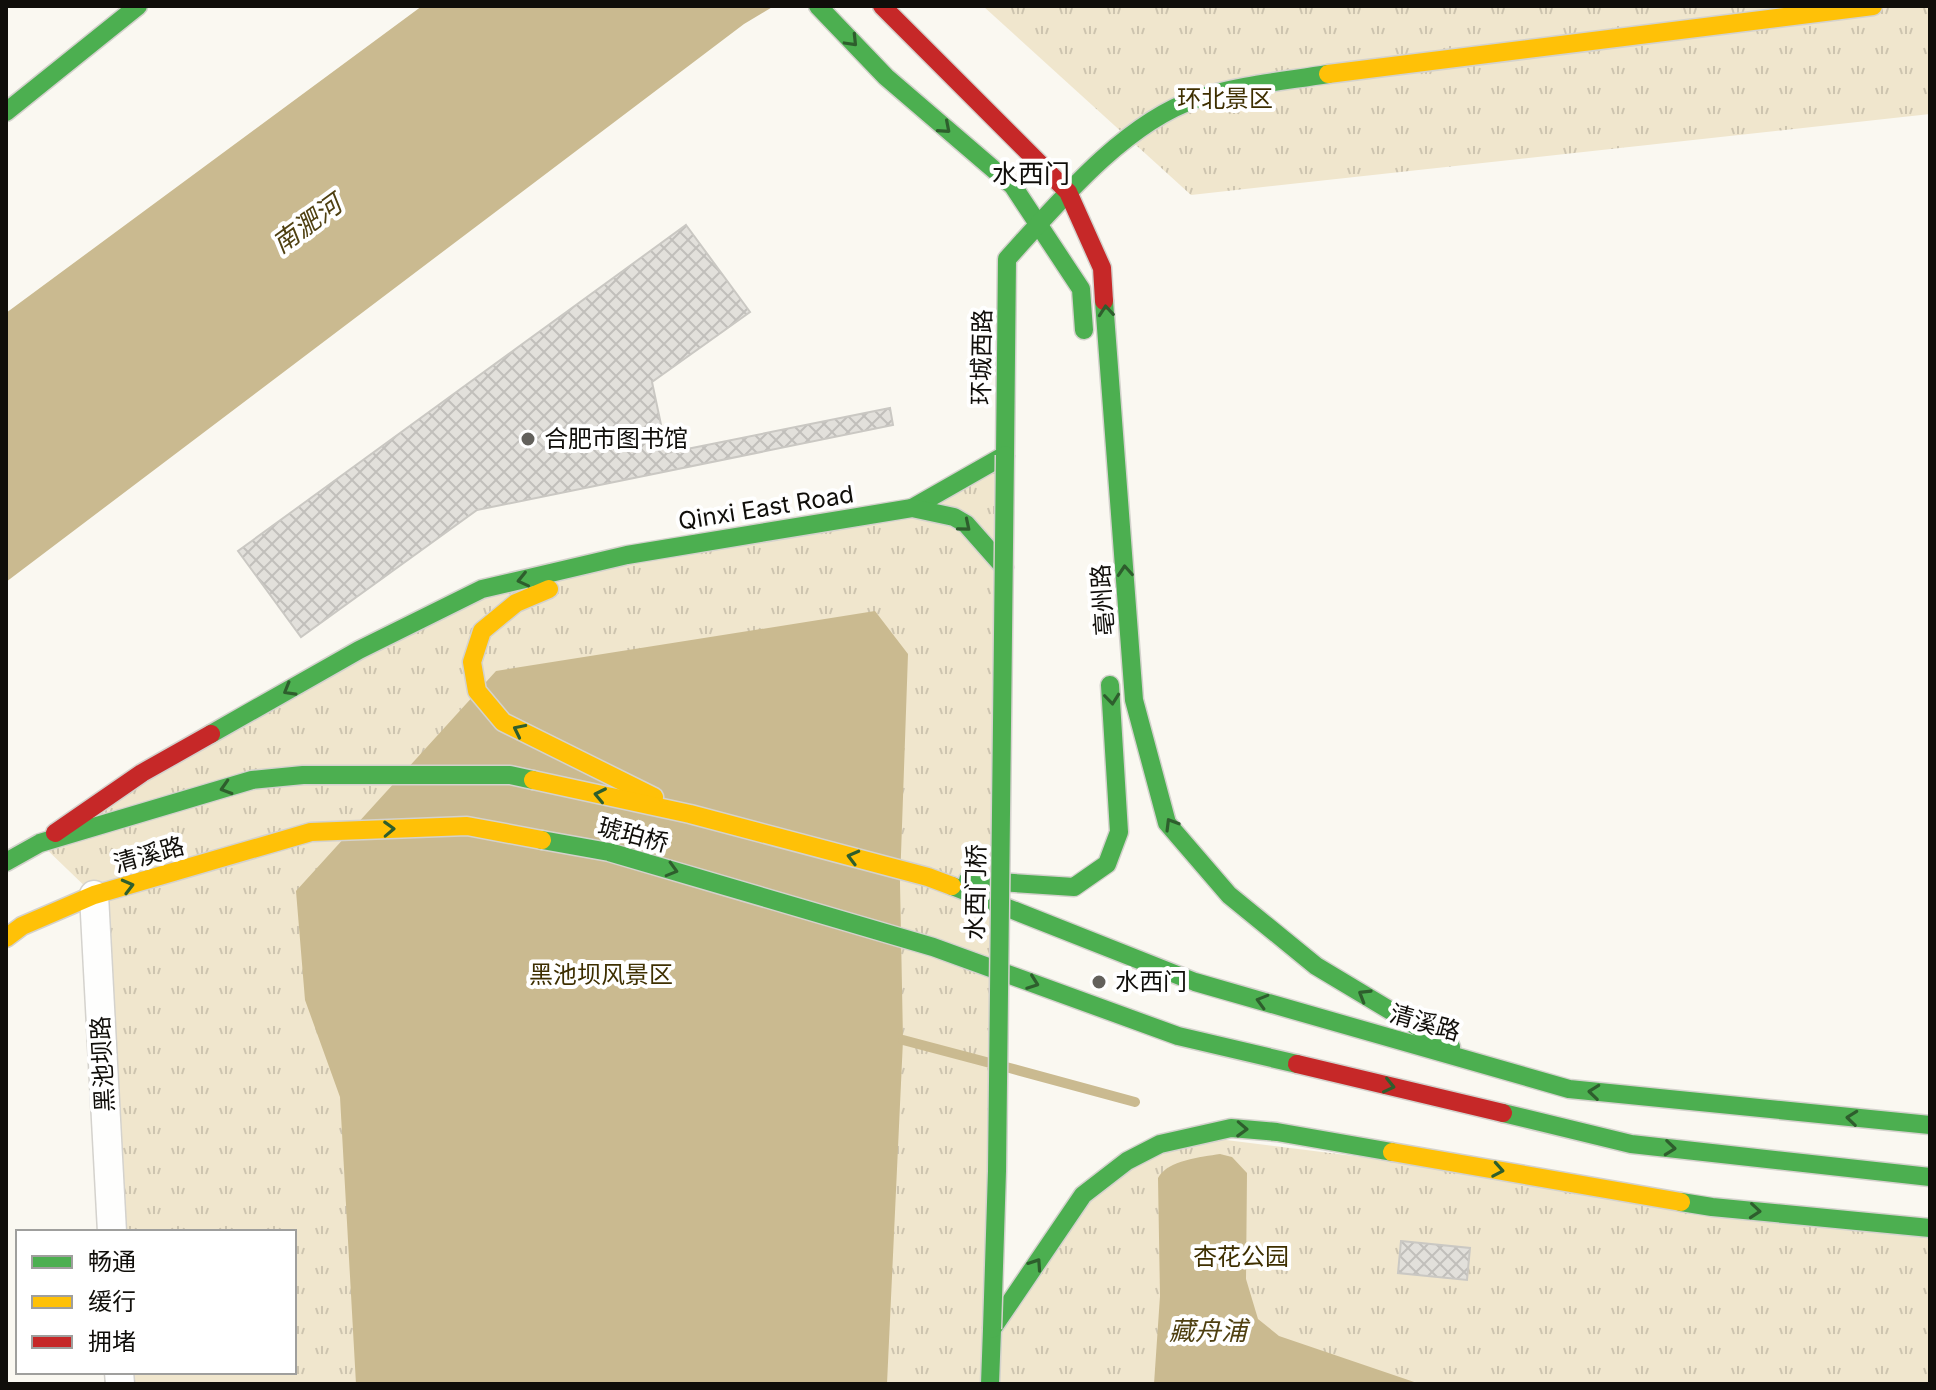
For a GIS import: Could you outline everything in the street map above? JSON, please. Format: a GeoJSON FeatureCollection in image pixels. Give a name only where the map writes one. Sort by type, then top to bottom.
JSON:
{"type":"FeatureCollection","features":[{"type":"Feature","properties":{"kind":"main road"},"geometry":{"type":"LineString","coordinates":[[6,112],[138,6]]}},
{"type":"Feature","properties":{"kind":"main road"},"geometry":{"type":"LineString","coordinates":[[818,6],[886,77],[1013,186],[1081,289],[1085,349]]}},
{"type":"Feature","properties":{"kind":"main road","name":"亳州路"},"geometry":{"type":"LineString","coordinates":[[882,6],[1068,192],[1102,268],[1134,700],[1167,823],[1229,895],[1316,966],[1479,1063]]}},
{"type":"Feature","properties":{"kind":"main road"},"geometry":{"type":"LineString","coordinates":[[1038,224],[1068,192],[1143,126],[1197,99],[1260,85],[1381,66],[1873,6]]}},
{"type":"Feature","properties":{"kind":"main road","name":"环城西路"},"geometry":{"type":"LineString","coordinates":[[1005,455],[1007,259],[1038,224]]}},
{"type":"Feature","properties":{"kind":"main road"},"geometry":{"type":"LineString","coordinates":[[912,508],[1005,455]]}},
{"type":"Feature","properties":{"kind":"main road","name":"水西门桥"},"geometry":{"type":"LineString","coordinates":[[992,1329],[997,1171],[1005,455]]}},
{"type":"Feature","properties":{"kind":"main road"},"geometry":{"type":"LineString","coordinates":[[912,508],[954,517],[966,524],[1004,567]]}},
{"type":"Feature","properties":{"kind":"main road","name":"Qinxi East Road"},"geometry":{"type":"LineString","coordinates":[[627,555],[912,508]]}},
{"type":"Feature","properties":{"kind":"main road"},"geometry":{"type":"LineString","coordinates":[[627,555],[516,603],[482,631],[472,662],[477,691],[503,722],[690,814]]}},
{"type":"Feature","properties":{"kind":"main road"},"geometry":{"type":"LineString","coordinates":[[40,843],[142,773],[359,650],[482,589],[627,555]]}},
{"type":"Feature","properties":{"kind":"main road"},"geometry":{"type":"LineString","coordinates":[[928,877],[1074,887],[1107,864],[1119,832],[1109,671]]}},
{"type":"Feature","properties":{"kind":"main road","name":"清溪路"},"geometry":{"type":"LineString","coordinates":[[6,862],[40,843],[252,780],[303,775]]}},
{"type":"Feature","properties":{"kind":"main road","name":"琥珀桥"},"geometry":{"type":"LineString","coordinates":[[303,775],[510,775],[690,814],[928,877]]}},
{"type":"Feature","properties":{"kind":"main road","name":"琥珀桥"},"geometry":{"type":"LineString","coordinates":[[311,832],[467,826],[609,852],[933,947],[1178,1036],[1631,1144],[1930,1177]]}},
{"type":"Feature","properties":{"kind":"main road","name":"清溪路"},"geometry":{"type":"LineString","coordinates":[[6,938],[22,926],[94,895],[311,832]]}},
{"type":"Feature","properties":{"kind":"main road","name":"清溪路"},"geometry":{"type":"LineString","coordinates":[[928,877],[1195,982],[1569,1089],[1930,1125]]}},
{"type":"Feature","properties":{"kind":"main road"},"geometry":{"type":"LineString","coordinates":[[990,1384],[992,1329],[1083,1195],[1127,1161],[1160,1144],[1231,1128],[1277,1132],[1712,1207],[1930,1228]]}},
{"type":"Feature","properties":{"kind":"street","name":"黑池坝路"},"geometry":{"type":"LineString","coordinates":[[94,895],[112,1230]]}},
{"type":"Feature","properties":{"kind":"green space","name":"环北景区"},"geometry":{"type":"Polygon","coordinates":[[[983,6],[1930,6],[1930,114],[1191,195],[983,6]]]}},
{"type":"Feature","properties":{"kind":"green space","name":"黑池坝风景区"},"geometry":{"type":"Polygon","coordinates":[[[1005,455],[992,1327],[1083,1195],[1194,1136],[1930,1228],[1930,1384],[120,1384],[119,1374],[296,1374],[296,1230],[112,1230],[94,895],[40,843],[482,589],[912,508],[1005,455]]]}},
{"type":"Feature","properties":{"kind":"water","name":"南淝河"},"geometry":{"type":"Polygon","coordinates":[[[422,6],[774,6],[744,24],[6,582],[6,313],[422,6]]]}},
{"type":"Feature","properties":{"kind":"water"},"geometry":{"type":"Polygon","coordinates":[[[875,611],[908,654],[900,883],[903,1040],[887,1384],[356,1384],[340,1097],[305,1000],[296,891],[496,671],[875,611]]]}},
{"type":"Feature","properties":{"kind":"water","name":"藏舟浦"},"geometry":{"type":"Polygon","coordinates":[[[1220,1154],[1232,1157],[1247,1173],[1246,1279],[1258,1319],[1279,1336],[1420,1384],[1154,1384],[1160,1296],[1158,1178],[1177,1163],[1220,1154]]]}},
{"type":"Feature","properties":{"kind":"building","name":"合肥市图书馆"},"geometry":{"type":"Polygon","coordinates":[[[686,225],[750,312],[652,382],[667,453],[890,408],[893,425],[477,510],[301,637],[238,551],[686,225]]]}},
{"type":"Feature","properties":{"kind":"building"},"geometry":{"type":"Polygon","coordinates":[[[1401,1241],[1470,1248],[1467,1280],[1398,1273],[1401,1241]]]}},
{"type":"Feature","properties":{"kind":"waterway"},"geometry":{"type":"LineString","coordinates":[[903,1040],[990,1063]]}},
{"type":"Feature","properties":{"kind":"waterway"},"geometry":{"type":"LineString","coordinates":[[1006,1067],[1135,1102]]}},
{"type":"Feature","properties":{"kind":"traffic: fast"},"geometry":{"type":"LineString","coordinates":[[6,112],[138,6]]}},
{"type":"Feature","properties":{"kind":"traffic: fast"},"geometry":{"type":"LineString","coordinates":[[818,6],[886,77],[1013,186],[1081,289],[1084,330]]}},
{"type":"Feature","properties":{"kind":"traffic: fast"},"geometry":{"type":"LineString","coordinates":[[912,508],[1005,455],[1007,259],[1093,167],[1143,126],[1196,99],[1228,90],[1328,74]]}},
{"type":"Feature","properties":{"kind":"traffic: fast"},"geometry":{"type":"LineString","coordinates":[[1104,301],[1134,700],[1167,823],[1229,895],[1316,966],[1451,1047]]}},
{"type":"Feature","properties":{"kind":"traffic: fast"},"geometry":{"type":"LineString","coordinates":[[992,1329],[997,1171],[1005,455]]}},
{"type":"Feature","properties":{"kind":"traffic: fast"},"geometry":{"type":"LineString","coordinates":[[211,734],[359,650],[482,589],[627,555],[912,508],[954,517],[966,524],[1004,567]]}},
{"type":"Feature","properties":{"kind":"traffic: fast"},"geometry":{"type":"LineString","coordinates":[[968,880],[1074,887],[1107,864],[1119,832],[1110,685]]}},
{"type":"Feature","properties":{"kind":"traffic: fast"},"geometry":{"type":"LineString","coordinates":[[6,862],[40,843],[252,780],[303,775],[510,775],[533,780]]}},
{"type":"Feature","properties":{"kind":"traffic: fast"},"geometry":{"type":"LineString","coordinates":[[542,840],[609,852],[933,947],[1178,1036],[1297,1064]]}},
{"type":"Feature","properties":{"kind":"traffic: fast"},"geometry":{"type":"LineString","coordinates":[[952,886],[1195,982],[1569,1089],[1930,1125]]}},
{"type":"Feature","properties":{"kind":"traffic: fast"},"geometry":{"type":"LineString","coordinates":[[1503,1113],[1631,1144],[1930,1177]]}},
{"type":"Feature","properties":{"kind":"traffic: fast"},"geometry":{"type":"LineString","coordinates":[[990,1384],[992,1329],[1083,1195],[1127,1161],[1160,1144],[1231,1128],[1277,1132],[1392,1152]]}},
{"type":"Feature","properties":{"kind":"traffic: fast"},"geometry":{"type":"LineString","coordinates":[[1681,1202],[1930,1228]]}},
{"type":"Feature","properties":{"kind":"traffic: slow"},"geometry":{"type":"LineString","coordinates":[[1328,74],[1873,6]]}},
{"type":"Feature","properties":{"kind":"traffic: slow"},"geometry":{"type":"LineString","coordinates":[[549,589],[516,603],[482,631],[472,662],[477,691],[503,722],[654,797]]}},
{"type":"Feature","properties":{"kind":"traffic: slow"},"geometry":{"type":"LineString","coordinates":[[533,780],[690,814],[952,886]]}},
{"type":"Feature","properties":{"kind":"traffic: slow"},"geometry":{"type":"LineString","coordinates":[[6,938],[22,926],[94,895],[311,832],[467,826],[542,840]]}},
{"type":"Feature","properties":{"kind":"traffic: slow"},"geometry":{"type":"LineString","coordinates":[[1392,1152],[1681,1202]]}},
{"type":"Feature","properties":{"kind":"traffic: jam"},"geometry":{"type":"LineString","coordinates":[[882,6],[1068,192],[1102,268],[1104,301]]}},
{"type":"Feature","properties":{"kind":"traffic: jam"},"geometry":{"type":"LineString","coordinates":[[55,833],[142,773],[211,734]]}},
{"type":"Feature","properties":{"kind":"traffic: jam"},"geometry":{"type":"LineString","coordinates":[[1297,1064],[1503,1113]]}},
{"type":"Feature","properties":{"kind":"place","name":"合肥市图书馆"},"geometry":{"type":"Point","coordinates":[528,439]}},
{"type":"Feature","properties":{"kind":"place","name":"水西门"},"geometry":{"type":"Point","coordinates":[1099,982]}},
{"type":"Feature","properties":{"kind":"district","name":"水西门"},"geometry":{"type":"Point","coordinates":[1031,174]}},
{"type":"Feature","properties":{"kind":"park label","name":"杏花公园"},"geometry":{"type":"Point","coordinates":[1241,1257]}}]}
